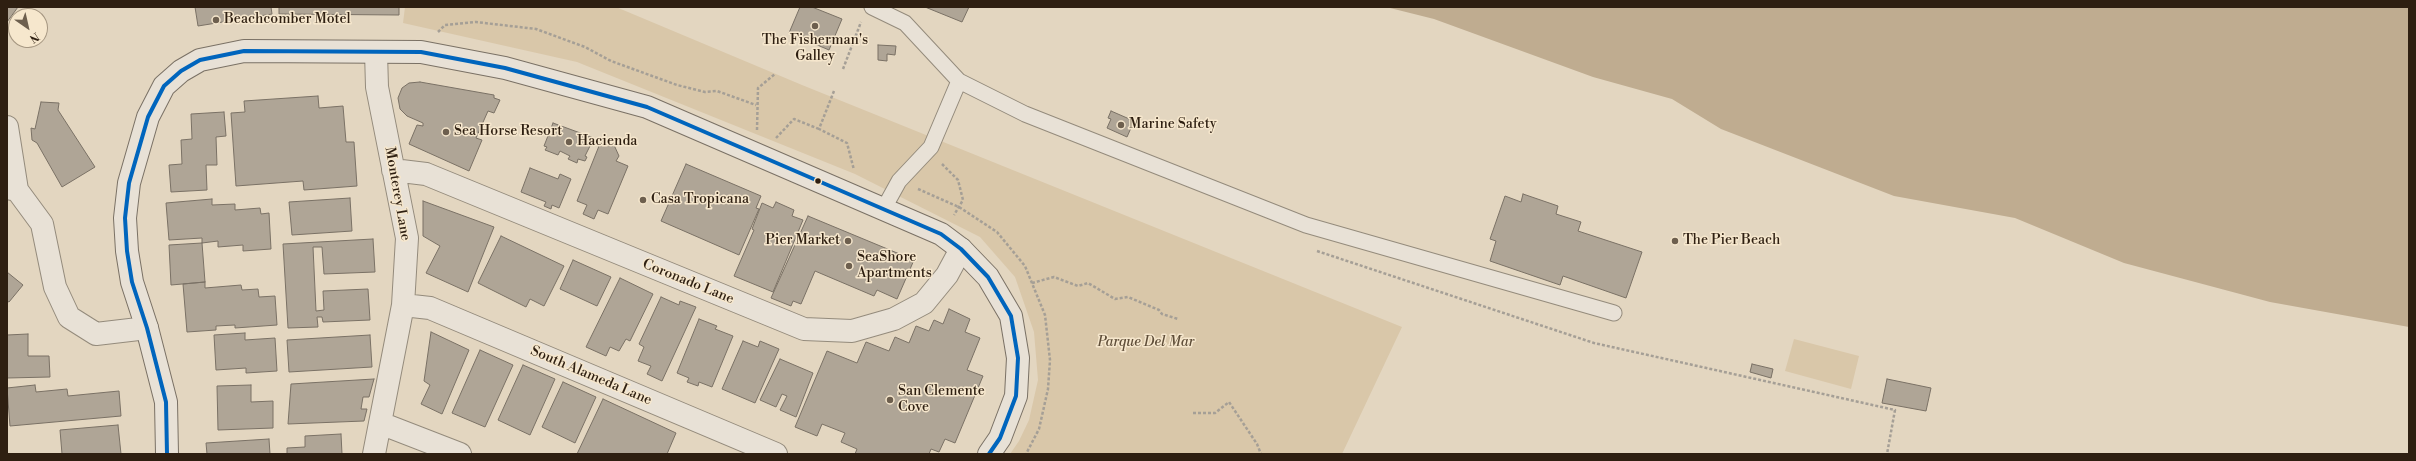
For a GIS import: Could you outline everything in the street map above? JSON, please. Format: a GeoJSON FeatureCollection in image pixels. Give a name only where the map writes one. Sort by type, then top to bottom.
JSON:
{"type":"FeatureCollection","features":[{"type":"Feature","properties":{"kind":"street"},"geometry":{"type":"LineString","coordinates":[[167,454],[166,402],[147,328],[132,282],[127,251],[125,218],[129,183],[136,150],[148,117],[164,86],[181,71],[200,60],[244,51],[421,52],[506,68],[647,107],[883,210],[942,234],[961,249],[988,277],[1011,316],[1018,358],[1016,396],[1000,438],[989,454]]}},
{"type":"Feature","properties":{"kind":"street","name":"Monterey Lane"},"geometry":{"type":"LineString","coordinates":[[374,454],[403,305],[407,238],[377,87],[376,52]]}},
{"type":"Feature","properties":{"kind":"street"},"geometry":{"type":"LineString","coordinates":[[7,127],[12,189],[42,224],[55,287],[69,318],[96,334],[147,328]]}},
{"type":"Feature","properties":{"kind":"street","name":"Coronado Lane"},"geometry":{"type":"LineString","coordinates":[[393,170],[426,174],[804,329],[852,330],[894,319],[924,303],[947,275],[961,249]]}},
{"type":"Feature","properties":{"kind":"street","name":"South Alameda Lane"},"geometry":{"type":"LineString","coordinates":[[403,305],[430,308],[776,454]]}},
{"type":"Feature","properties":{"kind":"street"},"geometry":{"type":"LineString","coordinates":[[380,423],[460,454]]}},
{"type":"Feature","properties":{"kind":"lane"},"geometry":{"type":"LineString","coordinates":[[872,7],[905,23],[959,81],[1025,114],[1306,225],[1614,313]]}},
{"type":"Feature","properties":{"kind":"lane"},"geometry":{"type":"LineString","coordinates":[[883,210],[899,181],[931,147],[959,81]]}},
{"type":"Feature","properties":{"kind":"path"},"geometry":{"type":"LineString","coordinates":[[843,69],[862,20]]}},
{"type":"Feature","properties":{"kind":"path"},"geometry":{"type":"LineString","coordinates":[[421,52],[445,25],[476,22],[536,29],[585,47],[611,61],[677,85],[705,92],[717,91],[756,105]]}},
{"type":"Feature","properties":{"kind":"path"},"geometry":{"type":"LineString","coordinates":[[758,156],[756,105],[758,88],[775,74]]}},
{"type":"Feature","properties":{"kind":"path"},"geometry":{"type":"LineString","coordinates":[[818,129],[834,92]]}},
{"type":"Feature","properties":{"kind":"path"},"geometry":{"type":"LineString","coordinates":[[794,119],[847,143]]}},
{"type":"Feature","properties":{"kind":"path"},"geometry":{"type":"LineString","coordinates":[[945,166],[958,180],[963,200]]}},
{"type":"Feature","properties":{"kind":"path"},"geometry":{"type":"LineString","coordinates":[[1032,283],[1054,276],[1078,286],[1088,283],[1115,299],[1128,297],[1159,310],[1162,314],[1178,319]]}},
{"type":"Feature","properties":{"kind":"path"},"geometry":{"type":"LineString","coordinates":[[1193,413],[1215,413],[1229,402],[1257,444],[1261,454]]}},
{"type":"Feature","properties":{"kind":"green space","name":"Parque Del Mar"},"geometry":{"type":"Polygon","coordinates":[[[405,7],[616,7],[802,85],[1402,327],[1342,454],[1010,454],[1019,441],[1029,420],[1038,380],[1034,332],[1015,277],[980,237],[855,174],[577,62],[403,23],[405,7]]]}},
{"type":"Feature","properties":{"kind":"green space"},"geometry":{"type":"Polygon","coordinates":[[[1794,339],[1859,356],[1851,389],[1785,371],[1794,339]]]}},
{"type":"Feature","properties":{"kind":"shaded area"},"geometry":{"type":"Polygon","coordinates":[[[1386,7],[2409,7],[2409,327],[2270,302],[2124,263],[2015,218],[1894,196],[1721,129],[1672,99],[1593,77],[1434,19],[1386,7]]]}},
{"type":"Feature","properties":{"kind":"building"},"geometry":{"type":"Polygon","coordinates":[[[7,7],[18,7],[8,8],[7,22],[7,7]]]}},
{"type":"Feature","properties":{"kind":"building","name":"Beachcomber Motel"},"geometry":{"type":"Polygon","coordinates":[[[195,7],[271,7],[272,14],[198,26],[195,7]]]}},
{"type":"Feature","properties":{"kind":"building"},"geometry":{"type":"Polygon","coordinates":[[[279,7],[399,7],[399,15],[279,14],[279,7]]]}},
{"type":"Feature","properties":{"kind":"building","name":"The Fisherman's Galley"},"geometry":{"type":"Polygon","coordinates":[[[800,7],[812,7],[842,19],[829,50],[789,33],[800,7]]]}},
{"type":"Feature","properties":{"kind":"building"},"geometry":{"type":"Polygon","coordinates":[[[925,7],[969,7],[962,22],[925,7]]]}},
{"type":"Feature","properties":{"kind":"building"},"geometry":{"type":"Polygon","coordinates":[[[878,45],[896,46],[895,55],[887,54],[887,61],[878,60],[878,45]]]}},
{"type":"Feature","properties":{"kind":"building","name":"Sea Horse Resort"},"geometry":{"type":"Polygon","coordinates":[[[420,82],[494,95],[494,98],[500,100],[494,113],[488,111],[476,138],[482,140],[469,171],[409,144],[417,125],[423,126],[423,123],[407,116],[400,109],[398,98],[402,88],[409,83],[420,82]]]}},
{"type":"Feature","properties":{"kind":"building"},"geometry":{"type":"Polygon","coordinates":[[[318,96],[319,108],[343,106],[346,142],[354,142],[357,186],[304,190],[303,181],[236,186],[231,113],[245,112],[244,101],[318,96]]]}},
{"type":"Feature","properties":{"kind":"building"},"geometry":{"type":"Polygon","coordinates":[[[41,102],[59,103],[58,110],[95,167],[62,187],[37,143],[32,140],[31,128],[35,129],[41,102]]]}},
{"type":"Feature","properties":{"kind":"building","name":"Marine Safety"},"geometry":{"type":"Polygon","coordinates":[[[1111,111],[1134,121],[1127,137],[1107,128],[1111,119],[1108,118],[1111,111]]]}},
{"type":"Feature","properties":{"kind":"building"},"geometry":{"type":"Polygon","coordinates":[[[224,112],[226,136],[216,137],[217,165],[206,165],[207,190],[171,192],[169,165],[182,164],[181,140],[192,139],[191,114],[224,112]]]}},
{"type":"Feature","properties":{"kind":"building","name":"Hacienda"},"geometry":{"type":"Polygon","coordinates":[[[553,123],[594,138],[585,156],[587,157],[585,161],[578,159],[577,163],[568,159],[570,156],[560,151],[558,155],[545,150],[547,147],[544,146],[553,123]]]}},
{"type":"Feature","properties":{"kind":"building"},"geometry":{"type":"Polygon","coordinates":[[[601,141],[614,145],[619,156],[616,161],[628,166],[608,214],[598,210],[594,219],[583,214],[587,205],[577,201],[601,141]]]}},
{"type":"Feature","properties":{"kind":"building"},"geometry":{"type":"Polygon","coordinates":[[[686,164],[761,196],[756,208],[759,209],[739,255],[661,221],[686,164]]]}},
{"type":"Feature","properties":{"kind":"building"},"geometry":{"type":"Polygon","coordinates":[[[530,168],[558,179],[560,174],[571,179],[559,208],[552,205],[551,209],[544,206],[546,202],[521,192],[530,168]]]}},
{"type":"Feature","properties":{"kind":"building"},"geometry":{"type":"Polygon","coordinates":[[[1523,194],[1558,206],[1556,214],[1581,222],[1578,231],[1642,252],[1626,298],[1563,276],[1560,285],[1490,261],[1496,241],[1490,239],[1505,196],[1521,202],[1523,194]]]}},
{"type":"Feature","properties":{"kind":"building"},"geometry":{"type":"Polygon","coordinates":[[[350,198],[352,231],[292,235],[289,202],[350,198]]]}},
{"type":"Feature","properties":{"kind":"building"},"geometry":{"type":"Polygon","coordinates":[[[212,199],[212,205],[235,204],[235,210],[260,208],[261,214],[269,213],[271,249],[243,251],[243,245],[218,247],[218,241],[202,243],[202,238],[169,240],[166,203],[212,199]]]}},
{"type":"Feature","properties":{"kind":"building"},"geometry":{"type":"Polygon","coordinates":[[[423,201],[494,227],[468,292],[426,273],[440,246],[423,236],[423,201]]]}},
{"type":"Feature","properties":{"kind":"building"},"geometry":{"type":"Polygon","coordinates":[[[776,202],[794,210],[792,216],[803,220],[773,292],[734,276],[754,230],[752,229],[762,203],[773,208],[776,202]]]}},
{"type":"Feature","properties":{"kind":"building","name":"SeaShore Apartments"},"geometry":{"type":"Polygon","coordinates":[[[808,216],[914,260],[897,299],[877,290],[874,296],[815,271],[801,304],[793,301],[791,306],[771,298],[808,216]]]}},
{"type":"Feature","properties":{"kind":"building"},"geometry":{"type":"Polygon","coordinates":[[[501,236],[564,266],[544,306],[530,299],[526,307],[478,283],[501,236]]]}},
{"type":"Feature","properties":{"kind":"building"},"geometry":{"type":"Polygon","coordinates":[[[373,239],[375,272],[324,274],[322,247],[313,247],[316,311],[324,310],[323,291],[368,289],[370,320],[323,322],[322,317],[317,317],[318,327],[288,328],[283,244],[373,239]]]}},
{"type":"Feature","properties":{"kind":"building"},"geometry":{"type":"Polygon","coordinates":[[[202,243],[205,282],[171,285],[169,245],[202,243]]]}},
{"type":"Feature","properties":{"kind":"building"},"geometry":{"type":"Polygon","coordinates":[[[573,260],[611,277],[597,306],[560,289],[573,260]]]}},
{"type":"Feature","properties":{"kind":"building"},"geometry":{"type":"Polygon","coordinates":[[[7,272],[23,285],[9,302],[7,301],[7,272]]]}},
{"type":"Feature","properties":{"kind":"building"},"geometry":{"type":"Polygon","coordinates":[[[620,278],[653,294],[630,341],[626,339],[619,351],[610,347],[606,356],[586,347],[620,278]]]}},
{"type":"Feature","properties":{"kind":"building"},"geometry":{"type":"Polygon","coordinates":[[[205,282],[205,288],[241,285],[242,290],[258,289],[259,297],[275,296],[277,325],[235,328],[235,325],[216,326],[216,330],[187,332],[183,284],[205,282]]]}},
{"type":"Feature","properties":{"kind":"building"},"geometry":{"type":"Polygon","coordinates":[[[661,297],[679,305],[680,301],[696,307],[662,381],[647,374],[651,366],[638,361],[644,347],[639,344],[661,297]]]}},
{"type":"Feature","properties":{"kind":"building","name":"San Clemente Cove"},"geometry":{"type":"Polygon","coordinates":[[[949,309],[970,319],[965,332],[980,338],[967,370],[983,376],[955,443],[945,439],[939,452],[931,449],[929,454],[855,454],[857,449],[841,442],[845,433],[822,424],[817,436],[795,427],[827,351],[857,363],[866,342],[889,351],[895,337],[909,343],[916,326],[929,331],[934,320],[943,324],[949,309]]]}},
{"type":"Feature","properties":{"kind":"building"},"geometry":{"type":"Polygon","coordinates":[[[699,319],[717,326],[715,329],[733,336],[712,387],[699,382],[698,386],[687,382],[689,378],[677,373],[699,319]]]}},
{"type":"Feature","properties":{"kind":"building"},"geometry":{"type":"Polygon","coordinates":[[[431,332],[469,350],[442,414],[421,404],[430,385],[424,381],[431,332]]]}},
{"type":"Feature","properties":{"kind":"building"},"geometry":{"type":"Polygon","coordinates":[[[245,333],[245,340],[275,338],[277,371],[246,373],[246,368],[216,370],[214,335],[245,333]]]}},
{"type":"Feature","properties":{"kind":"building"},"geometry":{"type":"Polygon","coordinates":[[[28,334],[28,356],[49,356],[50,377],[7,378],[7,335],[28,334]]]}},
{"type":"Feature","properties":{"kind":"building"},"geometry":{"type":"Polygon","coordinates":[[[370,335],[372,367],[289,372],[287,340],[370,335]]]}},
{"type":"Feature","properties":{"kind":"building"},"geometry":{"type":"Polygon","coordinates":[[[743,341],[758,347],[760,341],[779,349],[755,403],[722,389],[743,341]]]}},
{"type":"Feature","properties":{"kind":"building"},"geometry":{"type":"Polygon","coordinates":[[[480,350],[513,365],[485,427],[452,413],[480,350]]]}},
{"type":"Feature","properties":{"kind":"building"},"geometry":{"type":"Polygon","coordinates":[[[780,359],[813,373],[796,417],[780,410],[787,396],[782,394],[776,407],[760,400],[780,359]]]}},
{"type":"Feature","properties":{"kind":"building"},"geometry":{"type":"Polygon","coordinates":[[[1752,364],[1773,369],[1771,378],[1750,372],[1752,364]]]}},
{"type":"Feature","properties":{"kind":"building"},"geometry":{"type":"Polygon","coordinates":[[[523,365],[555,379],[530,435],[498,420],[523,365]]]}},
{"type":"Feature","properties":{"kind":"building"},"geometry":{"type":"Polygon","coordinates":[[[374,379],[369,397],[363,397],[361,409],[367,409],[364,421],[288,424],[291,384],[374,379]]]}},
{"type":"Feature","properties":{"kind":"building"},"geometry":{"type":"Polygon","coordinates":[[[1887,379],[1931,388],[1926,411],[1882,403],[1887,379]]]}},
{"type":"Feature","properties":{"kind":"building"},"geometry":{"type":"Polygon","coordinates":[[[563,382],[596,397],[575,443],[542,427],[563,382]]]}},
{"type":"Feature","properties":{"kind":"building"},"geometry":{"type":"Polygon","coordinates":[[[35,385],[36,392],[67,389],[68,396],[119,391],[121,416],[10,426],[7,388],[35,385]]]}},
{"type":"Feature","properties":{"kind":"building"},"geometry":{"type":"Polygon","coordinates":[[[251,385],[251,402],[273,401],[273,428],[218,430],[217,386],[251,385]]]}},
{"type":"Feature","properties":{"kind":"building"},"geometry":{"type":"Polygon","coordinates":[[[603,399],[676,433],[667,454],[577,454],[603,399]]]}},
{"type":"Feature","properties":{"kind":"building"},"geometry":{"type":"Polygon","coordinates":[[[118,425],[121,454],[62,454],[60,430],[118,425]]]}},
{"type":"Feature","properties":{"kind":"building"},"geometry":{"type":"Polygon","coordinates":[[[341,434],[342,454],[287,454],[287,448],[305,447],[305,436],[341,434]]]}},
{"type":"Feature","properties":{"kind":"building"},"geometry":{"type":"Polygon","coordinates":[[[269,439],[270,454],[207,454],[206,443],[269,439]]]}},
{"type":"Feature","properties":{"kind":"transit line"},"geometry":{"type":"LineString","coordinates":[[167,454],[166,402],[147,328],[132,282],[127,251],[125,218],[129,183],[148,117],[164,86],[181,71],[200,60],[244,51],[421,52],[505,68],[647,107],[941,234],[961,249],[988,277],[1011,316],[1018,358],[1016,396],[1000,438],[989,454]]}},
{"type":"Feature","properties":{"kind":"place","name":"Beachcomber Motel"},"geometry":{"type":"Point","coordinates":[216,20]}},
{"type":"Feature","properties":{"kind":"place","name":"The Fisherman's Galley"},"geometry":{"type":"Point","coordinates":[815,26]}},
{"type":"Feature","properties":{"kind":"place","name":"Marine Safety"},"geometry":{"type":"Point","coordinates":[1121,125]}},
{"type":"Feature","properties":{"kind":"place","name":"Sea Horse Resort"},"geometry":{"type":"Point","coordinates":[446,132]}},
{"type":"Feature","properties":{"kind":"place","name":"Hacienda"},"geometry":{"type":"Point","coordinates":[569,142]}},
{"type":"Feature","properties":{"kind":"place","name":"Casa Tropicana"},"geometry":{"type":"Point","coordinates":[643,200]}},
{"type":"Feature","properties":{"kind":"place","name":"Pier Market"},"geometry":{"type":"Point","coordinates":[848,241]}},
{"type":"Feature","properties":{"kind":"place","name":"The Pier Beach"},"geometry":{"type":"Point","coordinates":[1675,241]}},
{"type":"Feature","properties":{"kind":"place","name":"SeaShore Apartments"},"geometry":{"type":"Point","coordinates":[849,266]}},
{"type":"Feature","properties":{"kind":"place","name":"San Clemente Cove"},"geometry":{"type":"Point","coordinates":[890,400]}}]}
